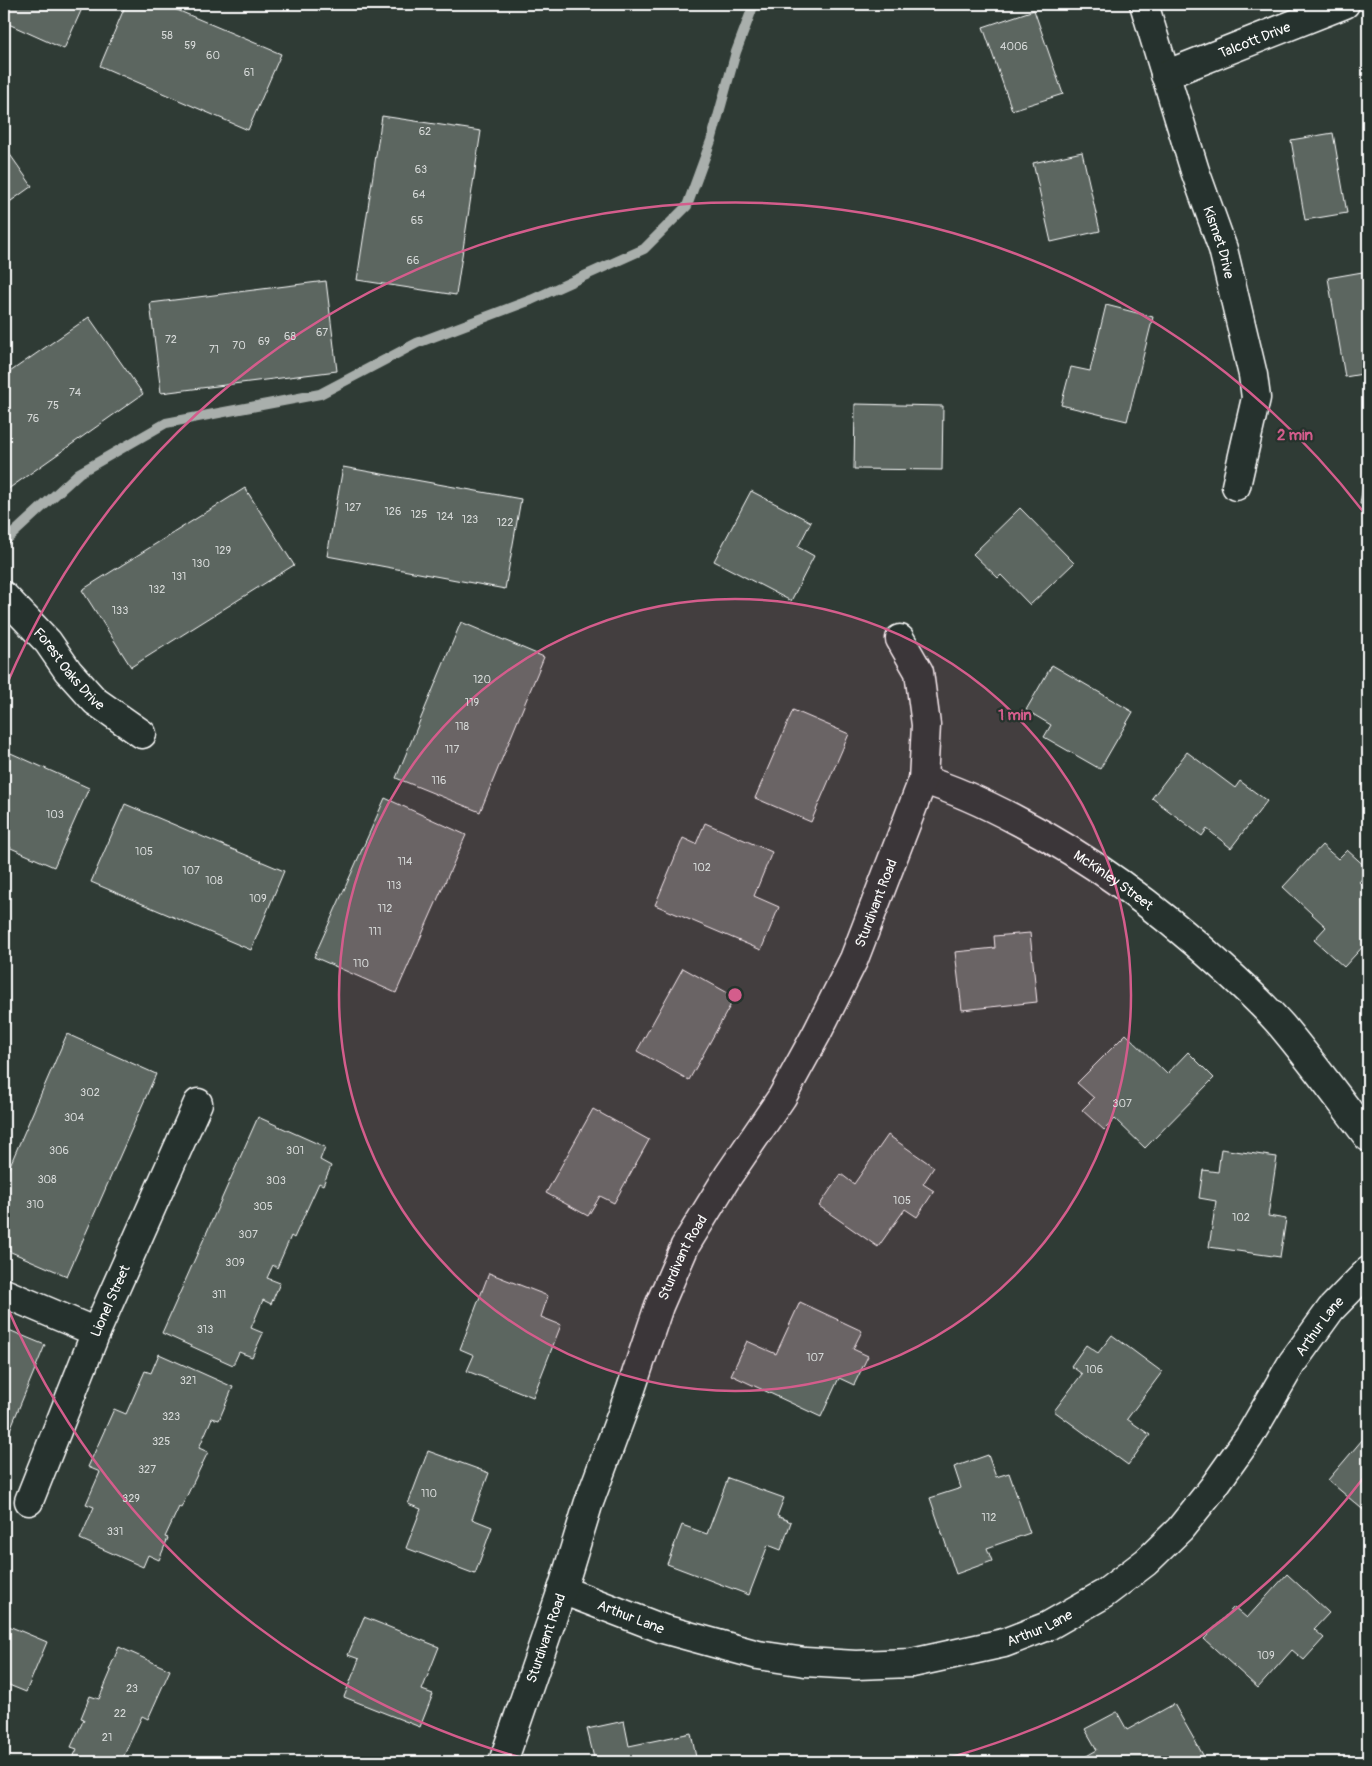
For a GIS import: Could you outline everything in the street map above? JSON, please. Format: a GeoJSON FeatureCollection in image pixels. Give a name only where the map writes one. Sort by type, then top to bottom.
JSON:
{"type":"FeatureCollection","features":[{"type":"Feature","properties":{"kind":"street","name":"Kismet Drive"},"geometry":{"type":"LineString","coordinates":[[1144,4],[1164,75],[1223,249],[1253,375],[1256,398],[1236,486]]}},
{"type":"Feature","properties":{"kind":"street","name":"Talcott Drive"},"geometry":{"type":"LineString","coordinates":[[1164,75],[1345,4]]}},
{"type":"Feature","properties":{"kind":"street","name":"Forest Oaks Drive"},"geometry":{"type":"LineString","coordinates":[[4,596],[48,642],[68,671],[95,700],[142,734]]}},
{"type":"Feature","properties":{"kind":"street"},"geometry":{"type":"LineString","coordinates":[[900,639],[919,672],[926,725],[923,780]]}},
{"type":"Feature","properties":{"kind":"street","name":"McKinley Street"},"geometry":{"type":"LineString","coordinates":[[923,780],[947,787],[986,804],[1050,837],[1121,883],[1184,932],[1234,977],[1281,1025],[1368,1137]]}},
{"type":"Feature","properties":{"kind":"street","name":"Sturdivant Road"},"geometry":{"type":"LineString","coordinates":[[503,1762],[562,1590],[588,1505],[630,1392],[659,1306],[685,1246],[728,1176],[782,1096],[817,1033],[854,959],[923,780]]}},
{"type":"Feature","properties":{"kind":"street","name":"Lionel Street"},"geometry":{"type":"LineString","coordinates":[[29,1501],[96,1332],[198,1103]]}},
{"type":"Feature","properties":{"kind":"street","name":"Arthur Lane"},"geometry":{"type":"LineString","coordinates":[[562,1590],[663,1629],[758,1655],[805,1662],[856,1665],[912,1663],[1004,1643],[1048,1626],[1104,1594],[1146,1562],[1180,1529],[1212,1489],[1244,1444],[1292,1362],[1331,1309],[1368,1271]]}},
{"type":"Feature","properties":{"kind":"street"},"geometry":{"type":"LineString","coordinates":[[4,1293],[96,1332]]}},
{"type":"Feature","properties":{"kind":"building"},"geometry":{"type":"Polygon","coordinates":[[[4,4],[84,4],[64,49],[4,22],[4,4]]]}},
{"type":"Feature","properties":{"kind":"building"},"geometry":{"type":"Polygon","coordinates":[[[126,4],[163,4],[281,54],[248,130],[100,66],[126,4]]]}},
{"type":"Feature","properties":{"kind":"building"},"geometry":{"type":"Polygon","coordinates":[[[1034,10],[1063,94],[1012,110],[983,27],[1034,10]]]}},
{"type":"Feature","properties":{"kind":"building"},"geometry":{"type":"Polygon","coordinates":[[[382,116],[481,131],[456,295],[357,280],[382,116]]]}},
{"type":"Feature","properties":{"kind":"building"},"geometry":{"type":"Polygon","coordinates":[[[1333,133],[1347,213],[1305,220],[1291,140],[1333,133]]]}},
{"type":"Feature","properties":{"kind":"building"},"geometry":{"type":"Polygon","coordinates":[[[4,146],[32,186],[4,206],[4,146]]]}},
{"type":"Feature","properties":{"kind":"building"},"geometry":{"type":"Polygon","coordinates":[[[1082,152],[1100,231],[1051,242],[1033,163],[1082,152]]]}},
{"type":"Feature","properties":{"kind":"building"},"geometry":{"type":"Polygon","coordinates":[[[1368,271],[1368,373],[1345,377],[1328,278],[1368,271]]]}},
{"type":"Feature","properties":{"kind":"building"},"geometry":{"type":"Polygon","coordinates":[[[326,281],[337,371],[161,393],[150,303],[326,281]]]}},
{"type":"Feature","properties":{"kind":"building"},"geometry":{"type":"Polygon","coordinates":[[[1106,305],[1153,317],[1127,421],[1061,405],[1071,367],[1090,371],[1106,305]]]}},
{"type":"Feature","properties":{"kind":"building"},"geometry":{"type":"Polygon","coordinates":[[[89,317],[143,394],[4,492],[4,376],[89,317]]]}},
{"type":"Feature","properties":{"kind":"building"},"geometry":{"type":"Polygon","coordinates":[[[855,404],[943,406],[942,470],[854,469],[855,404]]]}},
{"type":"Feature","properties":{"kind":"building"},"geometry":{"type":"Polygon","coordinates":[[[1368,455],[1368,505],[1360,504],[1368,455]]]}},
{"type":"Feature","properties":{"kind":"building"},"geometry":{"type":"Polygon","coordinates":[[[343,467],[521,499],[505,589],[327,556],[343,467]]]}},
{"type":"Feature","properties":{"kind":"building"},"geometry":{"type":"Polygon","coordinates":[[[245,488],[294,565],[131,667],[82,590],[245,488]]]}},
{"type":"Feature","properties":{"kind":"building"},"geometry":{"type":"Polygon","coordinates":[[[751,491],[811,522],[798,547],[814,556],[791,601],[714,561],[751,491]]]}},
{"type":"Feature","properties":{"kind":"building"},"geometry":{"type":"Polygon","coordinates":[[[1020,508],[1074,563],[1030,605],[1001,575],[998,578],[973,554],[1020,508]]]}},
{"type":"Feature","properties":{"kind":"building"},"geometry":{"type":"Polygon","coordinates":[[[461,622],[544,657],[480,812],[396,778],[461,622]]]}},
{"type":"Feature","properties":{"kind":"building"},"geometry":{"type":"Polygon","coordinates":[[[1052,665],[1133,712],[1100,769],[1044,737],[1051,725],[1026,710],[1052,665]]]}},
{"type":"Feature","properties":{"kind":"building"},"geometry":{"type":"Polygon","coordinates":[[[793,710],[849,734],[811,822],[755,798],[793,710]]]}},
{"type":"Feature","properties":{"kind":"building"},"geometry":{"type":"Polygon","coordinates":[[[4,750],[89,788],[54,867],[4,845],[4,750]]]}},
{"type":"Feature","properties":{"kind":"building"},"geometry":{"type":"Polygon","coordinates":[[[1187,752],[1235,788],[1240,781],[1267,801],[1231,848],[1207,829],[1202,836],[1152,798],[1187,752]]]}},
{"type":"Feature","properties":{"kind":"building"},"geometry":{"type":"Polygon","coordinates":[[[385,798],[466,835],[396,993],[314,957],[385,798]]]}},
{"type":"Feature","properties":{"kind":"building"},"geometry":{"type":"Polygon","coordinates":[[[125,804],[284,871],[251,950],[91,882],[125,804]]]}},
{"type":"Feature","properties":{"kind":"building"},"geometry":{"type":"Polygon","coordinates":[[[705,823],[772,852],[754,896],[779,907],[761,950],[655,905],[683,838],[696,844],[705,823]]]}},
{"type":"Feature","properties":{"kind":"building"},"geometry":{"type":"Polygon","coordinates":[[[1322,845],[1338,859],[1347,850],[1368,869],[1368,872],[1359,882],[1368,891],[1368,941],[1344,967],[1314,940],[1326,927],[1283,887],[1322,845]]]}},
{"type":"Feature","properties":{"kind":"building"},"geometry":{"type":"Polygon","coordinates":[[[1030,933],[1037,1002],[962,1010],[955,952],[995,948],[994,936],[1030,933]]]}},
{"type":"Feature","properties":{"kind":"building"},"geometry":{"type":"Polygon","coordinates":[[[683,968],[735,997],[689,1080],[637,1051],[683,968]]]}},
{"type":"Feature","properties":{"kind":"building"},"geometry":{"type":"Polygon","coordinates":[[[67,1034],[156,1074],[67,1276],[4,1249],[4,1179],[67,1034]]]}},
{"type":"Feature","properties":{"kind":"building"},"geometry":{"type":"Polygon","coordinates":[[[1126,1034],[1167,1074],[1188,1052],[1214,1078],[1145,1148],[1115,1119],[1104,1130],[1082,1110],[1094,1098],[1077,1083],[1126,1034]]]}},
{"type":"Feature","properties":{"kind":"building"},"geometry":{"type":"Polygon","coordinates":[[[593,1109],[649,1140],[614,1203],[600,1196],[588,1216],[546,1193],[593,1109]]]}},
{"type":"Feature","properties":{"kind":"building"},"geometry":{"type":"Polygon","coordinates":[[[258,1117],[325,1147],[320,1160],[331,1166],[323,1185],[319,1183],[294,1238],[291,1236],[277,1268],[273,1265],[267,1278],[280,1283],[271,1304],[263,1300],[251,1328],[263,1333],[252,1357],[239,1352],[233,1365],[162,1333],[258,1117]]]}},
{"type":"Feature","properties":{"kind":"building"},"geometry":{"type":"Polygon","coordinates":[[[888,1135],[934,1167],[923,1184],[934,1191],[917,1217],[905,1209],[878,1247],[819,1206],[841,1174],[854,1184],[888,1135]]]}},
{"type":"Feature","properties":{"kind":"building"},"geometry":{"type":"Polygon","coordinates":[[[1221,1149],[1277,1157],[1268,1216],[1286,1219],[1280,1257],[1209,1247],[1216,1201],[1199,1198],[1203,1170],[1218,1172],[1221,1149]]]}},
{"type":"Feature","properties":{"kind":"building"},"geometry":{"type":"Polygon","coordinates":[[[489,1273],[548,1296],[541,1317],[561,1325],[533,1397],[467,1371],[474,1355],[460,1349],[489,1273]]]}},
{"type":"Feature","properties":{"kind":"building"},"geometry":{"type":"Polygon","coordinates":[[[800,1302],[862,1331],[853,1349],[868,1356],[854,1385],[839,1378],[821,1417],[731,1375],[747,1341],[776,1354],[800,1302]]]}},
{"type":"Feature","properties":{"kind":"building"},"geometry":{"type":"Polygon","coordinates":[[[4,1328],[45,1345],[4,1444],[4,1328]]]}},
{"type":"Feature","properties":{"kind":"building"},"geometry":{"type":"Polygon","coordinates":[[[1112,1335],[1162,1372],[1127,1419],[1150,1435],[1128,1465],[1054,1411],[1082,1374],[1071,1366],[1086,1345],[1098,1353],[1112,1335]]]}},
{"type":"Feature","properties":{"kind":"building"},"geometry":{"type":"Polygon","coordinates":[[[159,1354],[233,1387],[219,1420],[212,1418],[199,1448],[208,1452],[165,1537],[168,1538],[159,1560],[148,1555],[143,1567],[80,1539],[94,1507],[86,1504],[100,1472],[88,1467],[114,1409],[126,1414],[145,1371],[151,1373],[159,1354]]]}},
{"type":"Feature","properties":{"kind":"building"},"geometry":{"type":"Polygon","coordinates":[[[1368,1433],[1368,1514],[1328,1480],[1368,1433]]]}},
{"type":"Feature","properties":{"kind":"building"},"geometry":{"type":"Polygon","coordinates":[[[428,1451],[489,1473],[472,1519],[492,1527],[475,1574],[406,1548],[421,1509],[408,1504],[428,1451]]]}},
{"type":"Feature","properties":{"kind":"building"},"geometry":{"type":"Polygon","coordinates":[[[988,1455],[996,1477],[1009,1473],[1030,1533],[987,1548],[992,1561],[956,1574],[930,1498],[961,1488],[954,1467],[988,1455]]]}},
{"type":"Feature","properties":{"kind":"building"},"geometry":{"type":"Polygon","coordinates":[[[728,1478],[784,1498],[777,1516],[791,1522],[781,1550],[768,1545],[749,1595],[667,1564],[682,1525],[707,1534],[728,1478]]]}},
{"type":"Feature","properties":{"kind":"building"},"geometry":{"type":"Polygon","coordinates":[[[1287,1574],[1329,1613],[1314,1629],[1324,1638],[1304,1660],[1292,1650],[1258,1688],[1204,1639],[1234,1607],[1247,1618],[1287,1574]]]}},
{"type":"Feature","properties":{"kind":"building"},"geometry":{"type":"Polygon","coordinates":[[[364,1617],[439,1647],[422,1690],[433,1694],[420,1727],[344,1697],[359,1659],[348,1655],[364,1617]]]}},
{"type":"Feature","properties":{"kind":"building"},"geometry":{"type":"Polygon","coordinates":[[[4,1624],[47,1642],[26,1692],[4,1683],[4,1624]]]}},
{"type":"Feature","properties":{"kind":"building"},"geometry":{"type":"Polygon","coordinates":[[[119,1647],[170,1670],[148,1719],[142,1716],[121,1762],[71,1762],[77,1749],[71,1747],[84,1719],[81,1718],[90,1696],[99,1699],[119,1647]]]}},
{"type":"Feature","properties":{"kind":"building"},"geometry":{"type":"Polygon","coordinates":[[[1174,1704],[1207,1762],[1086,1762],[1083,1758],[1097,1750],[1085,1729],[1117,1712],[1127,1730],[1174,1704]]]}},
{"type":"Feature","properties":{"kind":"building"},"geometry":{"type":"Polygon","coordinates":[[[624,1721],[629,1746],[691,1733],[697,1762],[595,1762],[587,1729],[624,1721]]]}},
{"type":"Feature","properties":{"kind":"waterway"},"geometry":{"type":"LineString","coordinates":[[4,542],[79,473],[166,423],[320,394],[417,343],[531,300],[644,249],[687,206],[712,138],[736,52],[754,4]]}}]}
